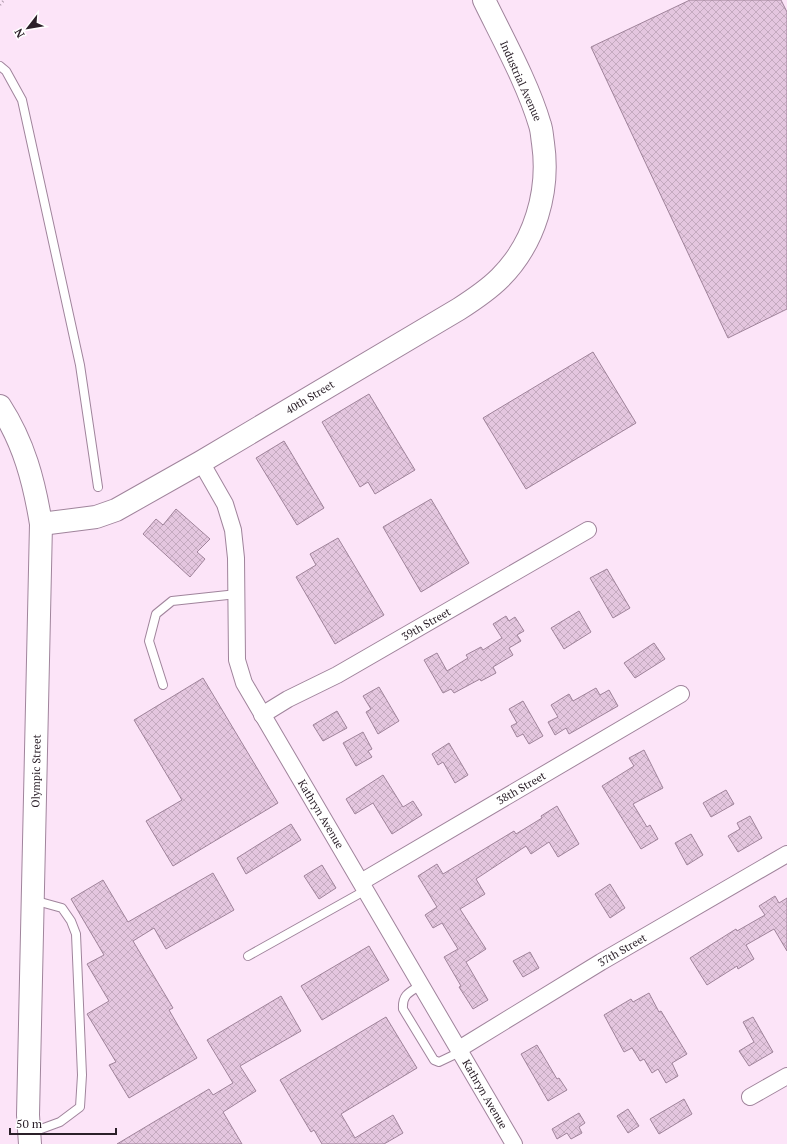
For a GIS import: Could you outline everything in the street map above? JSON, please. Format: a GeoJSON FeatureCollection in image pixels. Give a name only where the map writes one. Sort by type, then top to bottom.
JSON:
{"type":"FeatureCollection","features":[{"type":"Feature","properties":{"kind":"street","name":"Industrial Avenue"},"geometry":{"type":"LineString","coordinates":[[484,0],[525,86],[541,126],[545,160],[544,186],[538,214]]}},
{"type":"Feature","properties":{"kind":"street","name":"40th Street"},"geometry":{"type":"LineString","coordinates":[[41,524],[96,518],[116,510],[201,462],[479,296],[501,278],[517,258],[532,232],[538,214]]}},
{"type":"Feature","properties":{"kind":"street","name":"Olympic Street"},"geometry":{"type":"LineString","coordinates":[[0,406],[10,422],[22,447],[31,475],[41,524],[28,1115],[30,1139]]}},
{"type":"Feature","properties":{"kind":"street","name":"Kathryn Avenue"},"geometry":{"type":"LineString","coordinates":[[201,462],[225,504],[234,530],[236,558],[237,660],[244,683],[514,1144]]}},
{"type":"Feature","properties":{"kind":"street","name":"39th Street"},"geometry":{"type":"LineString","coordinates":[[262,715],[288,699],[337,675],[588,530]]}},
{"type":"Feature","properties":{"kind":"street","name":"38th Street"},"geometry":{"type":"LineString","coordinates":[[363,886],[681,694]]}},
{"type":"Feature","properties":{"kind":"street","name":"37th Street"},"geometry":{"type":"LineString","coordinates":[[459,1051],[601,962],[787,854]]}},
{"type":"Feature","properties":{"kind":"street"},"geometry":{"type":"LineString","coordinates":[[750,1097],[787,1076]]}},
{"type":"Feature","properties":{"kind":"lane"},"geometry":{"type":"LineString","coordinates":[[0,66],[6,71],[22,100],[80,365],[98,487]]}},
{"type":"Feature","properties":{"kind":"lane"},"geometry":{"type":"LineString","coordinates":[[163,685],[149,642],[156,614],[172,601],[236,594]]}},
{"type":"Feature","properties":{"kind":"lane"},"geometry":{"type":"LineString","coordinates":[[248,956],[363,886]]}},
{"type":"Feature","properties":{"kind":"lane"},"geometry":{"type":"LineString","coordinates":[[30,1139],[60,1122],[80,1108],[82,1075],[76,934],[71,921],[62,908],[33,900]]}},
{"type":"Feature","properties":{"kind":"lane"},"geometry":{"type":"LineString","coordinates":[[421,985],[407,994],[402,1001],[403,1009],[434,1060],[439,1062],[459,1051]]}},
{"type":"Feature","properties":{"kind":"path"},"geometry":{"type":"LineString","coordinates":[[0,5],[4,0]]}},
{"type":"Feature","properties":{"kind":"building"},"geometry":{"type":"Polygon","coordinates":[[[690,0],[781,0],[787,12],[787,309],[728,338],[591,47],[690,0]]]}},
{"type":"Feature","properties":{"kind":"building"},"geometry":{"type":"Polygon","coordinates":[[[593,352],[636,423],[526,489],[483,418],[593,352]]]}},
{"type":"Feature","properties":{"kind":"building"},"geometry":{"type":"Polygon","coordinates":[[[369,394],[415,470],[375,494],[368,482],[360,487],[322,422],[369,394]]]}},
{"type":"Feature","properties":{"kind":"building"},"geometry":{"type":"Polygon","coordinates":[[[284,441],[324,508],[297,525],[256,458],[284,441]]]}},
{"type":"Feature","properties":{"kind":"building"},"geometry":{"type":"Polygon","coordinates":[[[431,499],[469,563],[421,592],[383,527],[431,499]]]}},
{"type":"Feature","properties":{"kind":"building"},"geometry":{"type":"Polygon","coordinates":[[[176,509],[210,539],[197,552],[205,559],[190,577],[143,534],[156,519],[163,525],[176,509]]]}},
{"type":"Feature","properties":{"kind":"building"},"geometry":{"type":"Polygon","coordinates":[[[338,538],[384,615],[335,644],[296,577],[316,565],[310,554],[338,538]]]}},
{"type":"Feature","properties":{"kind":"building"},"geometry":{"type":"Polygon","coordinates":[[[607,569],[630,608],[613,618],[590,578],[607,569]]]}},
{"type":"Feature","properties":{"kind":"building"},"geometry":{"type":"Polygon","coordinates":[[[579,611],[591,632],[564,649],[551,628],[579,611]]]}},
{"type":"Feature","properties":{"kind":"building"},"geometry":{"type":"Polygon","coordinates":[[[506,616],[509,621],[515,617],[524,631],[517,635],[521,641],[509,648],[513,655],[493,667],[496,673],[481,681],[480,679],[454,693],[451,689],[443,693],[424,660],[437,653],[447,671],[468,658],[466,655],[481,647],[483,650],[502,638],[493,624],[506,616]]]}},
{"type":"Feature","properties":{"kind":"building"},"geometry":{"type":"Polygon","coordinates":[[[654,643],[665,659],[635,678],[624,663],[654,643]]]}},
{"type":"Feature","properties":{"kind":"building"},"geometry":{"type":"Polygon","coordinates":[[[203,678],[278,803],[173,866],[146,821],[182,800],[134,720],[203,678]]]}},
{"type":"Feature","properties":{"kind":"building"},"geometry":{"type":"Polygon","coordinates":[[[379,687],[399,721],[378,734],[366,712],[371,709],[363,696],[379,687]]]}},
{"type":"Feature","properties":{"kind":"building"},"geometry":{"type":"Polygon","coordinates":[[[596,688],[600,695],[609,690],[618,706],[569,734],[566,728],[555,735],[548,722],[558,717],[551,705],[569,694],[573,701],[596,688]]]}},
{"type":"Feature","properties":{"kind":"building"},"geometry":{"type":"Polygon","coordinates":[[[523,701],[543,736],[529,744],[523,734],[517,737],[511,726],[517,723],[509,709],[523,701]]]}},
{"type":"Feature","properties":{"kind":"building"},"geometry":{"type":"Polygon","coordinates":[[[337,711],[347,728],[323,741],[313,725],[337,711]]]}},
{"type":"Feature","properties":{"kind":"building"},"geometry":{"type":"Polygon","coordinates":[[[363,732],[372,749],[368,751],[372,757],[356,766],[343,743],[363,732]]]}},
{"type":"Feature","properties":{"kind":"building"},"geometry":{"type":"Polygon","coordinates":[[[449,743],[468,775],[455,783],[443,762],[438,765],[432,754],[449,743]]]}},
{"type":"Feature","properties":{"kind":"building"},"geometry":{"type":"Polygon","coordinates":[[[644,750],[663,788],[633,804],[647,827],[650,825],[658,839],[641,849],[602,786],[634,766],[629,758],[644,750]]]}},
{"type":"Feature","properties":{"kind":"building"},"geometry":{"type":"Polygon","coordinates":[[[383,775],[403,807],[413,801],[422,815],[392,834],[373,803],[355,814],[346,799],[383,775]]]}},
{"type":"Feature","properties":{"kind":"building"},"geometry":{"type":"Polygon","coordinates":[[[726,790],[734,804],[711,817],[703,803],[726,790]]]}},
{"type":"Feature","properties":{"kind":"building"},"geometry":{"type":"Polygon","coordinates":[[[557,806],[579,844],[558,857],[549,842],[531,854],[526,846],[476,879],[485,894],[460,909],[486,949],[466,962],[488,1000],[473,1009],[459,987],[461,986],[444,957],[458,949],[442,923],[433,928],[425,915],[437,907],[418,876],[437,864],[443,874],[514,831],[516,834],[542,818],[541,816],[557,806]]]}},
{"type":"Feature","properties":{"kind":"building"},"geometry":{"type":"Polygon","coordinates":[[[750,816],[762,838],[738,852],[728,836],[740,829],[737,823],[750,816]]]}},
{"type":"Feature","properties":{"kind":"building"},"geometry":{"type":"Polygon","coordinates":[[[291,824],[301,840],[246,874],[237,858],[291,824]]]}},
{"type":"Feature","properties":{"kind":"building"},"geometry":{"type":"Polygon","coordinates":[[[691,834],[703,855],[687,865],[675,843],[691,834]]]}},
{"type":"Feature","properties":{"kind":"building"},"geometry":{"type":"Polygon","coordinates":[[[322,865],[336,888],[319,899],[304,876],[322,865]]]}},
{"type":"Feature","properties":{"kind":"building"},"geometry":{"type":"Polygon","coordinates":[[[213,873],[234,910],[166,949],[154,928],[133,941],[173,1008],[169,1010],[197,1058],[129,1098],[109,1065],[116,1062],[87,1014],[109,1001],[87,964],[104,955],[71,899],[103,880],[128,922],[213,873]]]}},
{"type":"Feature","properties":{"kind":"building"},"geometry":{"type":"Polygon","coordinates":[[[610,884],[625,908],[610,918],[595,894],[610,884]]]}},
{"type":"Feature","properties":{"kind":"building"},"geometry":{"type":"Polygon","coordinates":[[[775,896],[779,903],[787,898],[787,951],[774,929],[746,945],[754,959],[738,969],[737,966],[707,985],[690,958],[736,929],[737,931],[765,915],[759,906],[775,896]]]}},
{"type":"Feature","properties":{"kind":"building"},"geometry":{"type":"Polygon","coordinates":[[[369,946],[389,980],[322,1020],[301,986],[369,946]]]}},
{"type":"Feature","properties":{"kind":"building"},"geometry":{"type":"Polygon","coordinates":[[[530,952],[539,968],[523,977],[513,961],[530,952]]]}},
{"type":"Feature","properties":{"kind":"building"},"geometry":{"type":"Polygon","coordinates":[[[649,993],[659,1012],[661,1011],[687,1054],[672,1063],[678,1076],[666,1083],[658,1069],[652,1073],[644,1059],[640,1061],[632,1048],[624,1052],[604,1015],[631,999],[633,1002],[649,993]]]}},
{"type":"Feature","properties":{"kind":"building"},"geometry":{"type":"Polygon","coordinates":[[[281,996],[301,1031],[240,1066],[256,1091],[223,1112],[242,1144],[117,1144],[209,1089],[213,1095],[233,1083],[207,1040],[281,996]]]}},
{"type":"Feature","properties":{"kind":"building"},"geometry":{"type":"Polygon","coordinates":[[[386,1017],[417,1068],[341,1114],[355,1138],[393,1115],[403,1133],[384,1144],[322,1144],[314,1130],[311,1132],[280,1080],[386,1017]]]}},
{"type":"Feature","properties":{"kind":"building"},"geometry":{"type":"Polygon","coordinates":[[[753,1017],[773,1052],[749,1066],[739,1051],[754,1042],[743,1022],[753,1017]]]}},
{"type":"Feature","properties":{"kind":"building"},"geometry":{"type":"Polygon","coordinates":[[[537,1045],[557,1079],[559,1078],[567,1090],[548,1101],[521,1054],[537,1045]]]}},
{"type":"Feature","properties":{"kind":"building"},"geometry":{"type":"Polygon","coordinates":[[[684,1099],[692,1114],[659,1134],[650,1119],[684,1099]]]}},
{"type":"Feature","properties":{"kind":"building"},"geometry":{"type":"Polygon","coordinates":[[[628,1109],[639,1126],[628,1133],[617,1116],[628,1109]]]}},
{"type":"Feature","properties":{"kind":"building"},"geometry":{"type":"Polygon","coordinates":[[[579,1113],[585,1123],[579,1127],[582,1133],[571,1139],[567,1133],[557,1139],[552,1129],[579,1113]]]}}]}
